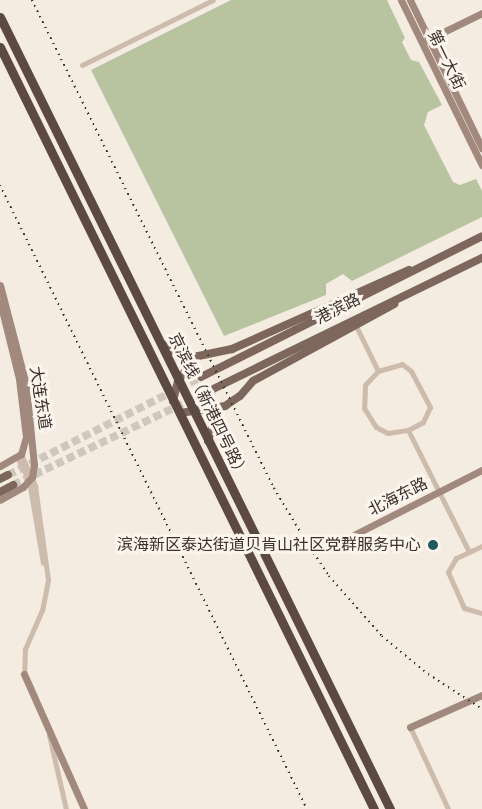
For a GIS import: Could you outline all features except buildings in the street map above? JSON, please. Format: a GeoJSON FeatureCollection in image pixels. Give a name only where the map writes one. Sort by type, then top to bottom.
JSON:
{"type":"FeatureCollection","features":[{"type":"Feature","properties":{"kind":"highway","name":"京滨线（新港四号路）"},"geometry":{"type":"LineString","coordinates":[[0,17],[390,809]]}},
{"type":"Feature","properties":{"kind":"highway","name":"京滨线（新港四号路）"},"geometry":{"type":"LineString","coordinates":[[0,47],[374,809]]}},
{"type":"Feature","properties":{"kind":"main road","name":"第一大街"},"geometry":{"type":"LineString","coordinates":[[401,0],[425,40],[482,148]]}},
{"type":"Feature","properties":{"kind":"main road","name":"第一大街"},"geometry":{"type":"LineString","coordinates":[[410,0],[425,40],[482,165]]}},
{"type":"Feature","properties":{"kind":"main road"},"geometry":{"type":"LineString","coordinates":[[425,40],[482,13]]}},
{"type":"Feature","properties":{"kind":"main road"},"geometry":{"type":"LineString","coordinates":[[201,377],[482,236]]}},
{"type":"Feature","properties":{"kind":"main road","name":"港滨路"},"geometry":{"type":"LineString","coordinates":[[209,391],[482,258]]}},
{"type":"Feature","properties":{"kind":"main road"},"geometry":{"type":"LineString","coordinates":[[160,343],[184,359],[232,349],[380,280],[427,263]]}},
{"type":"Feature","properties":{"kind":"main road"},"geometry":{"type":"LineString","coordinates":[[180,413],[219,408],[240,396],[253,381],[356,326],[433,281]]}},
{"type":"Feature","properties":{"kind":"main road","name":"大连东道"},"geometry":{"type":"LineString","coordinates":[[0,285],[26,386],[33,441],[31,479]]}},
{"type":"Feature","properties":{"kind":"main road","name":"大连东道"},"geometry":{"type":"LineString","coordinates":[[0,302],[19,378],[26,430],[19,455]]}},
{"type":"Feature","properties":{"kind":"main road"},"geometry":{"type":"LineString","coordinates":[[173,401],[178,381],[186,367],[201,355]]}},
{"type":"Feature","properties":{"kind":"main road"},"geometry":{"type":"LineString","coordinates":[[208,441],[219,408]]}},
{"type":"Feature","properties":{"kind":"main road"},"geometry":{"type":"LineString","coordinates":[[0,466],[19,455]]}},
{"type":"Feature","properties":{"kind":"main road","name":"北海东路"},"geometry":{"type":"LineString","coordinates":[[326,549],[482,470]]}},
{"type":"Feature","properties":{"kind":"main road"},"geometry":{"type":"LineString","coordinates":[[0,500],[31,479]]}},
{"type":"Feature","properties":{"kind":"main road"},"geometry":{"type":"LineString","coordinates":[[0,492],[13,486]]}},
{"type":"Feature","properties":{"kind":"main road"},"geometry":{"type":"LineString","coordinates":[[24,674],[84,809]]}},
{"type":"Feature","properties":{"kind":"main road"},"geometry":{"type":"LineString","coordinates":[[410,729],[482,697]]}},
{"type":"Feature","properties":{"kind":"street"},"geometry":{"type":"LineString","coordinates":[[197,0],[201,6]]}},
{"type":"Feature","properties":{"kind":"street"},"geometry":{"type":"LineString","coordinates":[[82,65],[213,0]]}},
{"type":"Feature","properties":{"kind":"street"},"geometry":{"type":"LineString","coordinates":[[356,326],[378,371]]}},
{"type":"Feature","properties":{"kind":"street"},"geometry":{"type":"LineString","coordinates":[[402,364],[411,370],[430,407],[423,422],[408,430],[388,433],[376,427],[362,401],[363,391],[378,371],[402,364]]}},
{"type":"Feature","properties":{"kind":"street"},"geometry":{"type":"LineString","coordinates":[[408,430],[469,552]]}},
{"type":"Feature","properties":{"kind":"street"},"geometry":{"type":"LineString","coordinates":[[19,455],[31,479],[45,587],[22,648],[20,665],[24,674]]}},
{"type":"Feature","properties":{"kind":"street"},"geometry":{"type":"LineString","coordinates":[[482,546],[456,558],[448,572],[464,609],[482,613]]}},
{"type":"Feature","properties":{"kind":"street"},"geometry":{"type":"LineString","coordinates":[[410,729],[448,809]]}},
{"type":"Feature","properties":{"kind":"street"},"geometry":{"type":"LineString","coordinates":[[49,731],[66,809]]}},
{"type":"Feature","properties":{"kind":"green space"},"geometry":{"type":"Polygon","coordinates":[[[231,0],[387,0],[405,38],[402,42],[411,60],[419,62],[442,105],[428,112],[424,125],[453,182],[460,185],[476,179],[482,191],[482,217],[352,281],[343,274],[326,284],[326,295],[224,336],[91,70],[231,0]]]}},
{"type":"Feature","properties":{"kind":"tunnel"},"geometry":{"type":"LineString","coordinates":[[8,475],[201,377]]}},
{"type":"Feature","properties":{"kind":"tunnel"},"geometry":{"type":"LineString","coordinates":[[13,485],[209,391]]}},
{"type":"Feature","properties":{"kind":"railway"},"geometry":{"type":"LineString","coordinates":[[32,0],[274,488],[307,543],[329,576],[382,636],[428,674],[482,709]]}},
{"type":"Feature","properties":{"kind":"railway"},"geometry":{"type":"LineString","coordinates":[[0,185],[307,809]]}},
{"type":"Feature","properties":{"kind":"place","name":"滨海新区泰达街道贝肯山社区党群服务中心"},"geometry":{"type":"Point","coordinates":[433,545]}}]}
